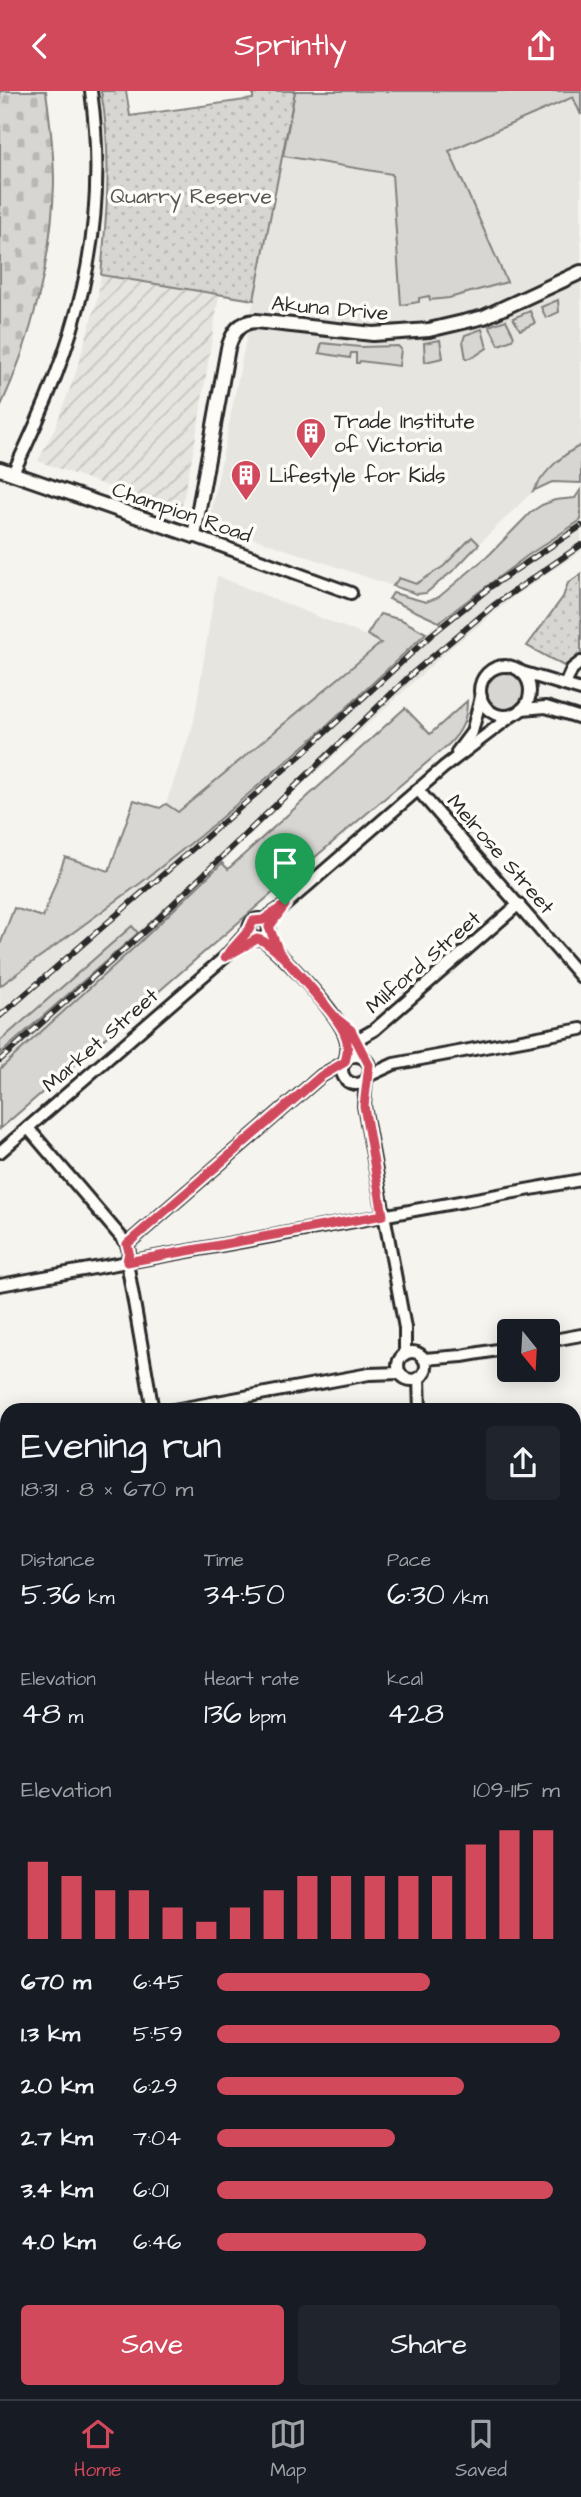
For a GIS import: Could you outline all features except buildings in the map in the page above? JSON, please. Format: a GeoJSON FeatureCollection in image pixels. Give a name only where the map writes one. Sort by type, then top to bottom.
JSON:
{"type":"FeatureCollection","features":[{"type":"Feature","properties":{"kind":"street"},"geometry":{"type":"LineString","coordinates":[[6,471],[56,379],[83,293],[94,225],[97,170],[91,91]]}},
{"type":"Feature","properties":{"kind":"street","name":"Akuna Drive"},"geometry":{"type":"LineString","coordinates":[[194,536],[228,348],[241,324],[256,321],[373,334],[429,330],[484,317],[581,272]]}},
{"type":"Feature","properties":{"kind":"street","name":"Champion Road"},"geometry":{"type":"LineString","coordinates":[[6,471],[351,593]]}},
{"type":"Feature","properties":{"kind":"street"},"geometry":{"type":"LineString","coordinates":[[565,685],[572,669],[581,662]]}},
{"type":"Feature","properties":{"kind":"street"},"geometry":{"type":"LineString","coordinates":[[581,690],[505,666],[492,670],[483,680],[481,696],[486,706],[502,715],[546,707],[581,717]]}},
{"type":"Feature","properties":{"kind":"street"},"geometry":{"type":"LineString","coordinates":[[518,711],[528,701],[530,690],[527,679],[521,672]]}},
{"type":"Feature","properties":{"kind":"street","name":"Market Street"},"geometry":{"type":"LineString","coordinates":[[444,767],[472,732],[481,696]]}},
{"type":"Feature","properties":{"kind":"street","name":"Market Street"},"geometry":{"type":"LineString","coordinates":[[0,1152],[225,957],[261,931],[285,905],[444,767],[518,711]]}},
{"type":"Feature","properties":{"kind":"street","name":"Melrose Street"},"geometry":{"type":"LineString","coordinates":[[418,790],[581,977]]}},
{"type":"Feature","properties":{"kind":"street","name":"Milford Street"},"geometry":{"type":"LineString","coordinates":[[352,1041],[374,1030],[519,904]]}},
{"type":"Feature","properties":{"kind":"street"},"geometry":{"type":"LineString","coordinates":[[261,931],[336,1018],[351,1030],[352,1041],[342,1071],[364,1106]]}},
{"type":"Feature","properties":{"kind":"street"},"geometry":{"type":"LineString","coordinates":[[314,1082],[333,1077],[358,1083],[394,1064],[581,1030]]}},
{"type":"Feature","properties":{"kind":"street"},"geometry":{"type":"LineString","coordinates":[[352,1041],[370,1068],[364,1106],[419,1403]]}},
{"type":"Feature","properties":{"kind":"street"},"geometry":{"type":"LineString","coordinates":[[127,1244],[323,1073],[353,1056],[394,1064]]}},
{"type":"Feature","properties":{"kind":"street"},"geometry":{"type":"LineString","coordinates":[[28,1128],[127,1244],[127,1262],[152,1403]]}},
{"type":"Feature","properties":{"kind":"street"},"geometry":{"type":"LineString","coordinates":[[0,1285],[581,1180]]}},
{"type":"Feature","properties":{"kind":"street"},"geometry":{"type":"LineString","coordinates":[[560,1339],[581,1335]]}},
{"type":"Feature","properties":{"kind":"street"},"geometry":{"type":"LineString","coordinates":[[212,1403],[497,1350]]}},
{"type":"Feature","properties":{"kind":"shaded area"},"geometry":{"type":"Polygon","coordinates":[[[573,97],[581,115],[581,445],[561,456],[542,476],[533,491],[479,544],[472,538],[444,566],[416,584],[399,578],[393,586],[209,523],[283,156],[392,173],[401,305],[419,303],[418,298],[429,296],[430,300],[449,298],[507,281],[449,151],[573,97]]]}},
{"type":"Feature","properties":{"kind":"shaded area"},"geometry":{"type":"Polygon","coordinates":[[[101,275],[219,295],[182,506],[171,509],[38,461],[55,428],[75,375],[97,300],[101,275]]]}},
{"type":"Feature","properties":{"kind":"shaded area"},"geometry":{"type":"Polygon","coordinates":[[[581,520],[581,551],[516,595],[447,651],[287,799],[138,944],[0,1069],[0,1054],[138,933],[132,927],[0,1041],[0,986],[142,882],[201,835],[327,726],[378,675],[452,611],[581,520]]]}},
{"type":"Feature","properties":{"kind":"shaded area"},"geometry":{"type":"Polygon","coordinates":[[[217,576],[381,642],[178,812],[166,804],[194,722],[217,576]]]}},
{"type":"Feature","properties":{"kind":"green space"},"geometry":{"type":"Polygon","coordinates":[[[0,91],[46,91],[54,183],[49,241],[38,298],[22,354],[0,408],[0,91]]]}},
{"type":"Feature","properties":{"kind":"green space","name":"Quarry Reserve"},"geometry":{"type":"Polygon","coordinates":[[[101,91],[126,91],[130,116],[253,99],[253,91],[295,91],[254,300],[101,275],[107,206],[107,160],[101,91]]]}},
{"type":"Feature","properties":{"kind":"green space"},"geometry":{"type":"Polygon","coordinates":[[[295,91],[581,91],[581,115],[573,97],[449,151],[507,282],[449,298],[430,300],[429,296],[419,298],[419,302],[401,305],[392,174],[283,156],[295,91]]]}},
{"type":"Feature","properties":{"kind":"green space"},"geometry":{"type":"Polygon","coordinates":[[[558,300],[559,312],[546,318],[541,307],[558,300]]]}},
{"type":"Feature","properties":{"kind":"green space"},"geometry":{"type":"Polygon","coordinates":[[[530,311],[535,323],[520,330],[513,318],[530,311]]]}},
{"type":"Feature","properties":{"kind":"green space"},"geometry":{"type":"Polygon","coordinates":[[[506,320],[514,336],[512,340],[499,345],[489,326],[506,320]]]}},
{"type":"Feature","properties":{"kind":"green space"},"geometry":{"type":"Polygon","coordinates":[[[482,329],[487,348],[466,359],[463,341],[465,335],[482,329]]]}},
{"type":"Feature","properties":{"kind":"green space"},"geometry":{"type":"Polygon","coordinates":[[[440,340],[443,358],[425,362],[424,343],[440,340]]]}},
{"type":"Feature","properties":{"kind":"green space"},"geometry":{"type":"Polygon","coordinates":[[[322,343],[360,347],[398,346],[401,349],[399,366],[360,361],[356,363],[356,353],[351,353],[350,358],[319,353],[322,343]]]}},
{"type":"Feature","properties":{"kind":"green space"},"geometry":{"type":"Polygon","coordinates":[[[581,445],[581,483],[552,482],[533,491],[554,465],[581,445]]]}},
{"type":"Feature","properties":{"kind":"green space"},"geometry":{"type":"Polygon","coordinates":[[[581,489],[581,520],[527,556],[439,622],[389,599],[393,593],[426,602],[439,597],[490,554],[531,512],[555,500],[575,498],[581,489]]]}},
{"type":"Feature","properties":{"kind":"green space"},"geometry":{"type":"Polygon","coordinates":[[[472,537],[479,544],[426,593],[417,594],[393,586],[399,578],[416,584],[444,566],[472,537]]]}},
{"type":"Feature","properties":{"kind":"green space"},"geometry":{"type":"Polygon","coordinates":[[[581,574],[581,655],[564,666],[527,646],[563,597],[568,583],[581,574]]]}},
{"type":"Feature","properties":{"kind":"green space"},"geometry":{"type":"Polygon","coordinates":[[[380,614],[402,620],[426,633],[327,726],[201,835],[142,882],[0,986],[0,945],[14,908],[43,917],[65,857],[109,871],[134,800],[160,808],[166,804],[178,812],[381,643],[367,635],[380,614]]]}},
{"type":"Feature","properties":{"kind":"green space"},"geometry":{"type":"Polygon","coordinates":[[[506,672],[519,678],[525,691],[519,704],[506,710],[493,704],[487,691],[493,678],[506,672]]]}},
{"type":"Feature","properties":{"kind":"green space"},"geometry":{"type":"Polygon","coordinates":[[[467,701],[463,724],[449,744],[0,1129],[0,1069],[138,944],[222,863],[228,869],[405,708],[430,734],[467,701]]]}},
{"type":"Feature","properties":{"kind":"green space"},"geometry":{"type":"Polygon","coordinates":[[[132,926],[138,933],[0,1054],[0,1041],[132,926]]]}},
{"type":"Feature","properties":{"kind":"railway"},"geometry":{"type":"LineString","coordinates":[[0,1016],[303,753],[431,635],[493,585],[581,526]]}},
{"type":"Feature","properties":{"kind":"railway"},"geometry":{"type":"LineString","coordinates":[[0,1060],[147,929],[414,672],[494,605],[581,545]]}},
{"type":"Feature","properties":{"kind":"place","name":"Trade Institute of Victoria"},"geometry":{"type":"Point","coordinates":[311,460]}},
{"type":"Feature","properties":{"kind":"place","name":"Lifestyle for Kids"},"geometry":{"type":"Point","coordinates":[246,502]}},
{"type":"Feature","properties":{"kind":"route"},"geometry":{"type":"LineString","coordinates":[[285,905],[263,920],[253,921],[249,930],[225,957],[257,939],[262,939],[279,952],[336,1018],[347,1038],[348,1053],[345,1062],[321,1076],[127,1244],[127,1262],[383,1215],[364,1106],[369,1065],[351,1030],[336,1018],[279,952],[269,927],[285,905]]}}]}
